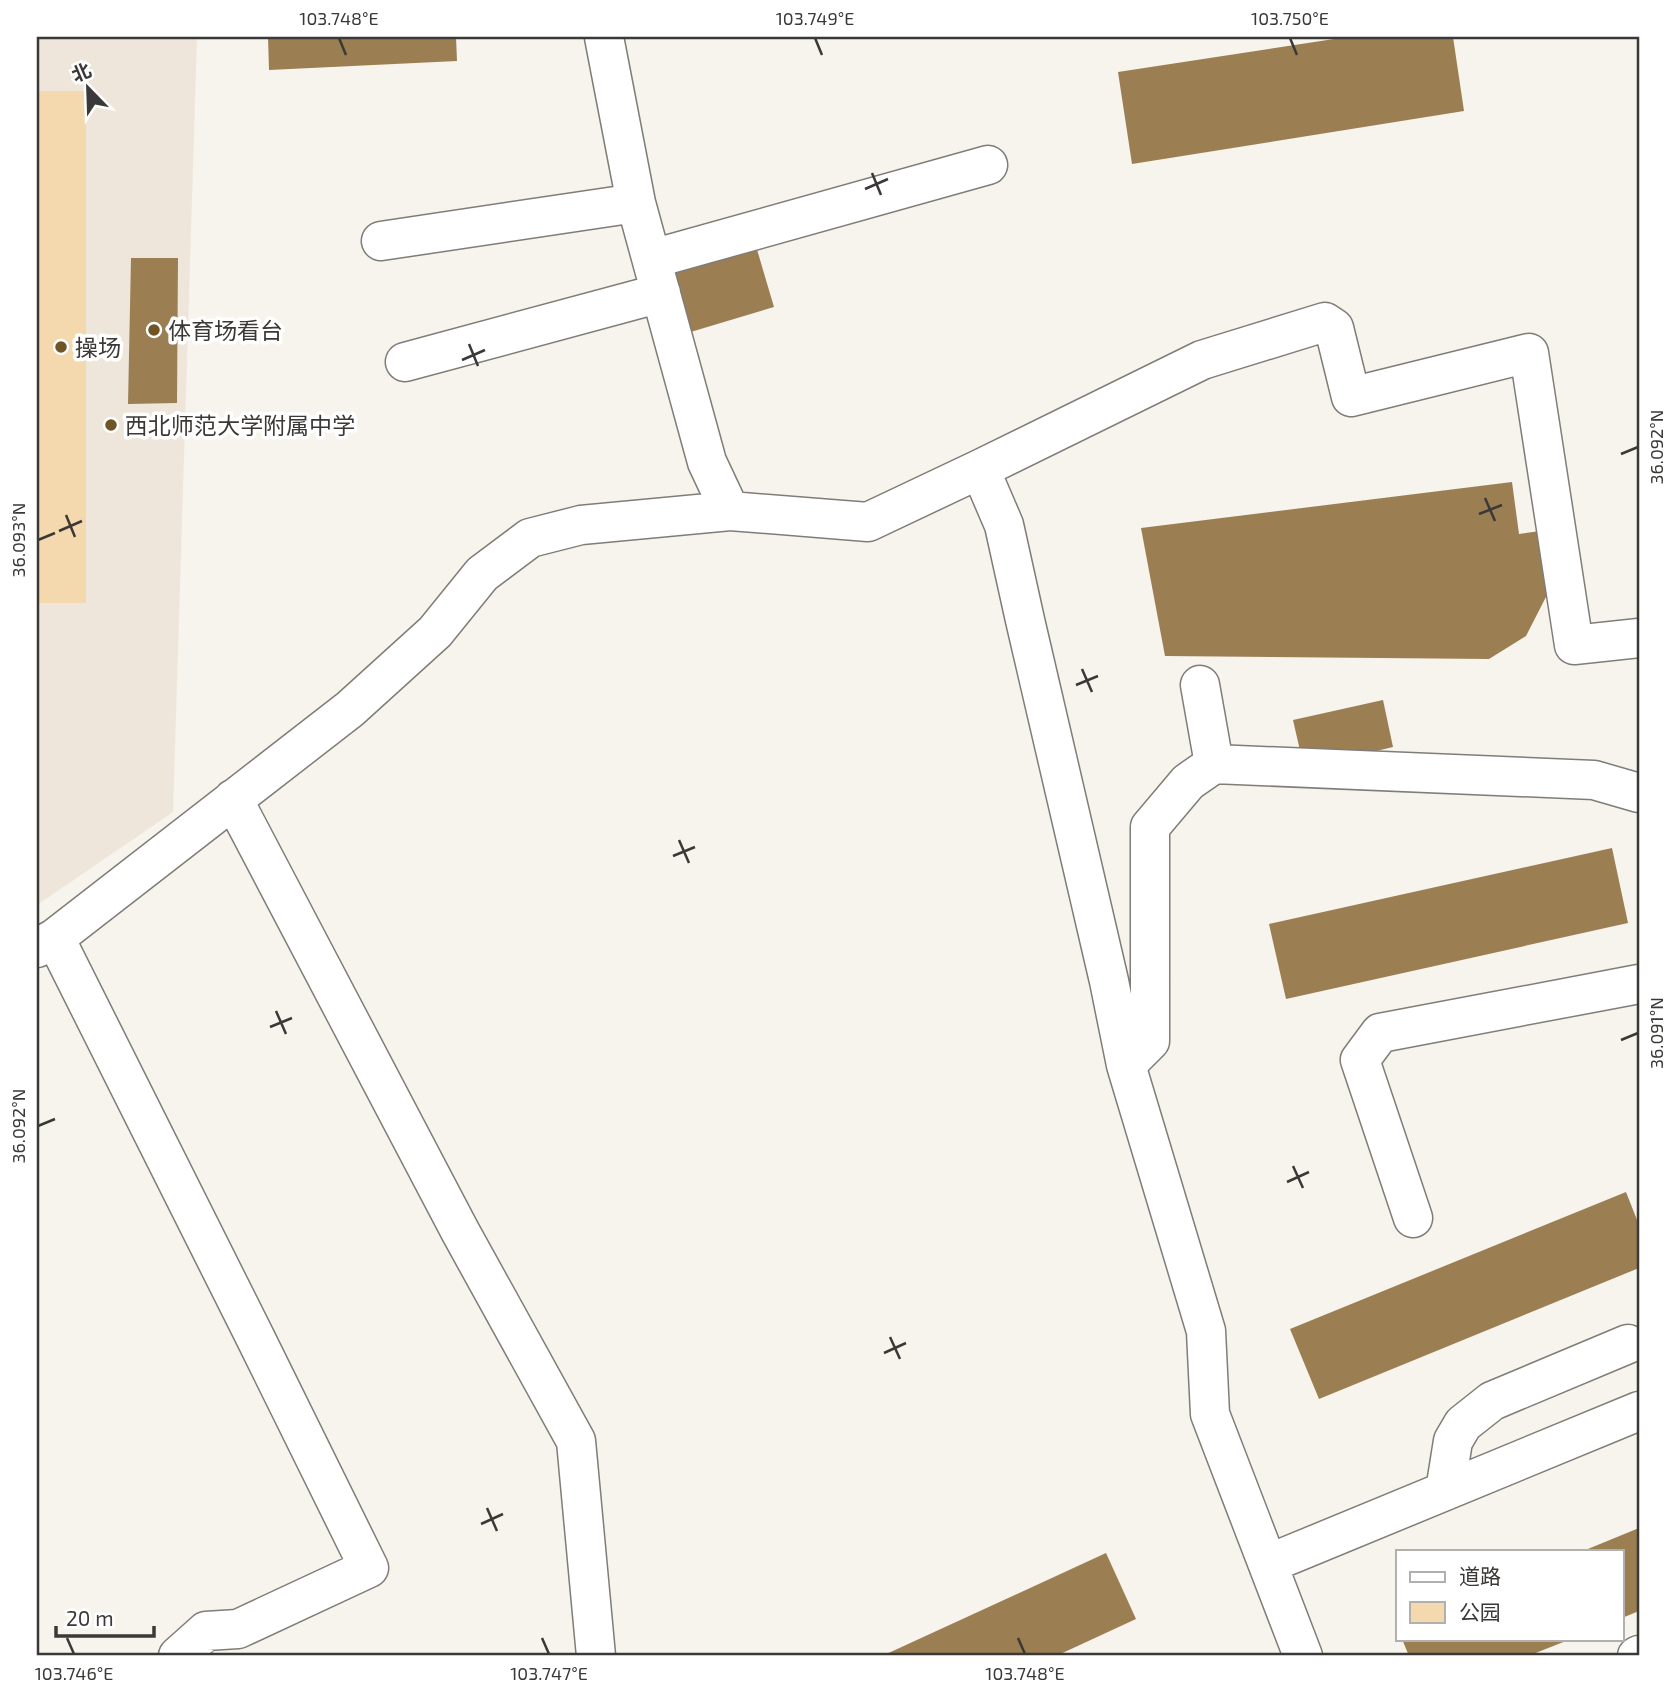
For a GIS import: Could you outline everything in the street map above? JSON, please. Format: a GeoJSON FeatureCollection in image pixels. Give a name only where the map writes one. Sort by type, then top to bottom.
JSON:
{"type":"FeatureCollection","features":[{"type":"Feature","properties":{"kind":"street"},"geometry":{"type":"LineString","coordinates":[[604,37],[636,203],[706,462],[730,511]]}},
{"type":"Feature","properties":{"kind":"street"},"geometry":{"type":"LineString","coordinates":[[405,362],[988,165]]}},
{"type":"Feature","properties":{"kind":"street"},"geometry":{"type":"LineString","coordinates":[[381,241],[636,203]]}},
{"type":"Feature","properties":{"kind":"street"},"geometry":{"type":"LineString","coordinates":[[178,1656],[206,1631],[238,1629],[369,1568],[256,1336],[46,943],[350,709],[435,632],[482,574],[530,538],[580,525],[730,511],[868,522],[1202,360],[1325,321],[1334,328],[1351,397],[1529,354],[1574,645],[1639,638]]}},
{"type":"Feature","properties":{"kind":"street"},"geometry":{"type":"LineString","coordinates":[[980,469],[1004,525],[1126,1065],[1206,1331],[1210,1414],[1303,1656]]}},
{"type":"Feature","properties":{"kind":"street"},"geometry":{"type":"LineString","coordinates":[[1200,685],[1214,764]]}},
{"type":"Feature","properties":{"kind":"street"},"geometry":{"type":"LineString","coordinates":[[1126,1065],[1150,1041],[1150,827],[1188,782],[1214,764],[1594,779],[1639,793]]}},
{"type":"Feature","properties":{"kind":"street"},"geometry":{"type":"LineString","coordinates":[[233,799],[460,1231],[576,1441],[596,1656]]}},
{"type":"Feature","properties":{"kind":"street"},"geometry":{"type":"LineString","coordinates":[[1413,1218],[1360,1060],[1380,1032],[1639,984]]}},
{"type":"Feature","properties":{"kind":"street"},"geometry":{"type":"LineString","coordinates":[[1445,1491],[1452,1441],[1463,1424],[1492,1401],[1628,1343]]}},
{"type":"Feature","properties":{"kind":"street"},"geometry":{"type":"LineString","coordinates":[[1268,1564],[1639,1412]]}},
{"type":"Feature","properties":{"kind":"shaded area","name":"西北师范大学附属中学"},"geometry":{"type":"Polygon","coordinates":[[[37,37],[197,37],[173,812],[37,905],[37,37]]]}},
{"type":"Feature","properties":{"kind":"green space","name":"操场"},"geometry":{"type":"Polygon","coordinates":[[[37,91],[86,91],[86,603],[37,603],[37,91]]]}},
{"type":"Feature","properties":{"kind":"building"},"geometry":{"type":"Polygon","coordinates":[[[268,37],[456,37],[457,61],[269,70],[268,37]]]}},
{"type":"Feature","properties":{"kind":"building"},"geometry":{"type":"Polygon","coordinates":[[[1347,37],[1453,37],[1464,111],[1132,164],[1118,72],[1347,37]]]}},
{"type":"Feature","properties":{"kind":"building"},"geometry":{"type":"Polygon","coordinates":[[[753,236],[774,307],[684,334],[663,263],[753,236]]]}},
{"type":"Feature","properties":{"kind":"building","name":"体育场看台"},"geometry":{"type":"Polygon","coordinates":[[[131,258],[178,258],[177,403],[128,404],[131,258]]]}},
{"type":"Feature","properties":{"kind":"building"},"geometry":{"type":"Polygon","coordinates":[[[1512,482],[1519,534],[1540,531],[1548,593],[1526,636],[1489,659],[1165,656],[1141,528],[1512,482]]]}},
{"type":"Feature","properties":{"kind":"building"},"geometry":{"type":"Polygon","coordinates":[[[1383,700],[1393,747],[1304,768],[1293,720],[1383,700]]]}},
{"type":"Feature","properties":{"kind":"building"},"geometry":{"type":"Polygon","coordinates":[[[1612,848],[1628,923],[1286,999],[1269,924],[1612,848]]]}},
{"type":"Feature","properties":{"kind":"building"},"geometry":{"type":"Polygon","coordinates":[[[1626,1192],[1639,1225],[1639,1268],[1319,1399],[1290,1329],[1626,1192]]]}},
{"type":"Feature","properties":{"kind":"building"},"geometry":{"type":"Polygon","coordinates":[[[1639,1528],[1639,1611],[1624,1617],[1624,1550],[1585,1550],[1639,1528]]]}},
{"type":"Feature","properties":{"kind":"building"},"geometry":{"type":"Polygon","coordinates":[[[1106,1553],[1136,1619],[1056,1656],[882,1656],[1106,1553]]]}},
{"type":"Feature","properties":{"kind":"building"},"geometry":{"type":"Polygon","coordinates":[[[1402,1640],[1568,1640],[1528,1656],[1409,1656],[1402,1640]]]}},
{"type":"Feature","properties":{"kind":"place","name":"体育场看台"},"geometry":{"type":"Point","coordinates":[154,330]}},
{"type":"Feature","properties":{"kind":"place","name":"操场"},"geometry":{"type":"Point","coordinates":[61,347]}},
{"type":"Feature","properties":{"kind":"place","name":"西北师范大学附属中学"},"geometry":{"type":"Point","coordinates":[111,425]}}]}
